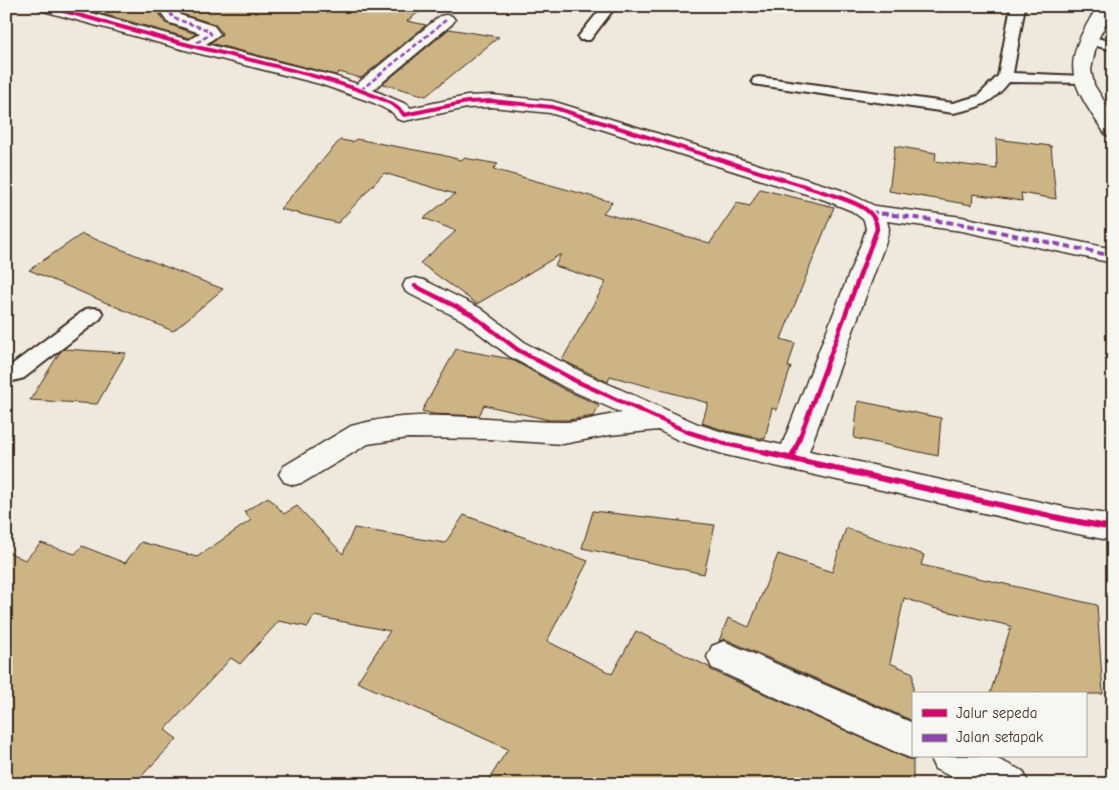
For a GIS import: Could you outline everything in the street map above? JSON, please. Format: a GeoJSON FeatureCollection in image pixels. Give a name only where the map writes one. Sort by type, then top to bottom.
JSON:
{"type":"FeatureCollection","features":[{"type":"Feature","properties":{"kind":"street"},"geometry":{"type":"LineString","coordinates":[[174,6],[170,12],[173,18],[208,30],[211,34],[191,46]]}},
{"type":"Feature","properties":{"kind":"street"},"geometry":{"type":"LineString","coordinates":[[1107,6],[1097,22],[1083,56],[1083,80],[1111,124]]}},
{"type":"Feature","properties":{"kind":"street"},"geometry":{"type":"LineString","coordinates":[[59,8],[191,46],[360,90],[401,109],[404,115],[466,102],[492,101],[552,107],[815,190],[870,212],[962,224],[1113,256]]}},
{"type":"Feature","properties":{"kind":"street"},"geometry":{"type":"LineString","coordinates":[[360,90],[446,20]]}},
{"type":"Feature","properties":{"kind":"street"},"geometry":{"type":"LineString","coordinates":[[792,458],[874,240],[878,226],[876,219],[870,212]]}},
{"type":"Feature","properties":{"kind":"street"},"geometry":{"type":"LineString","coordinates":[[415,286],[471,314],[518,350],[576,381],[688,432],[726,444],[1068,520],[1113,528]]}},
{"type":"Feature","properties":{"kind":"street"},"geometry":{"type":"LineString","coordinates":[[294,474],[361,434],[408,427],[450,426],[563,434],[610,425],[661,420]]}},
{"type":"Feature","properties":{"kind":"street"},"geometry":{"type":"LineString","coordinates":[[724,657],[912,741]]}},
{"type":"Feature","properties":{"kind":"street"},"geometry":{"type":"LineString","coordinates":[[952,758],[1010,784]]}},
{"type":"Feature","properties":{"kind":"lane"},"geometry":{"type":"LineString","coordinates":[[585,37],[610,6]]}},
{"type":"Feature","properties":{"kind":"lane"},"geometry":{"type":"LineString","coordinates":[[759,81],[953,108],[974,105],[992,94],[1005,77],[1018,6]]}},
{"type":"Feature","properties":{"kind":"lane"},"geometry":{"type":"LineString","coordinates":[[1089,40],[1113,46]]}},
{"type":"Feature","properties":{"kind":"lane"},"geometry":{"type":"LineString","coordinates":[[1005,77],[1083,80]]}},
{"type":"Feature","properties":{"kind":"lane"},"geometry":{"type":"LineString","coordinates":[[6,376],[17,373],[94,314]]}},
{"type":"Feature","properties":{"kind":"building"},"geometry":{"type":"Polygon","coordinates":[[[93,6],[163,6],[159,13],[165,23],[196,34],[189,38],[92,11],[93,6]]]}},
{"type":"Feature","properties":{"kind":"building"},"geometry":{"type":"Polygon","coordinates":[[[184,6],[427,6],[407,21],[426,25],[361,78],[339,72],[336,75],[210,43],[221,36],[222,33],[215,24],[181,14],[184,6]]]}},
{"type":"Feature","properties":{"kind":"building"},"geometry":{"type":"Polygon","coordinates":[[[449,29],[499,37],[426,96],[383,84],[449,29]]]}},
{"type":"Feature","properties":{"kind":"building"},"geometry":{"type":"Polygon","coordinates":[[[356,139],[461,160],[464,158],[498,164],[493,169],[612,202],[603,213],[710,243],[737,203],[750,206],[760,189],[834,207],[781,339],[795,343],[788,367],[791,367],[777,410],[772,408],[765,439],[726,431],[702,423],[708,403],[610,376],[608,382],[562,360],[606,282],[555,266],[561,254],[477,304],[420,263],[456,231],[424,218],[455,194],[384,173],[338,223],[280,209],[340,140],[353,142],[356,139]]]}},
{"type":"Feature","properties":{"kind":"building"},"geometry":{"type":"Polygon","coordinates":[[[996,139],[1051,146],[1056,199],[1021,193],[1022,201],[973,194],[972,205],[889,191],[895,146],[936,153],[935,161],[997,169],[996,139]]]}},
{"type":"Feature","properties":{"kind":"building"},"geometry":{"type":"Polygon","coordinates":[[[82,234],[223,289],[173,331],[29,270],[82,234]]]}},
{"type":"Feature","properties":{"kind":"building"},"geometry":{"type":"Polygon","coordinates":[[[64,349],[126,353],[97,404],[30,400],[60,352],[64,349]]]}},
{"type":"Feature","properties":{"kind":"building"},"geometry":{"type":"Polygon","coordinates":[[[456,349],[511,359],[565,390],[599,405],[594,416],[568,420],[549,420],[484,405],[479,416],[433,414],[422,411],[456,349]]]}},
{"type":"Feature","properties":{"kind":"building"},"geometry":{"type":"Polygon","coordinates":[[[858,401],[941,418],[938,456],[854,438],[858,401]]]}},
{"type":"Feature","properties":{"kind":"building"},"geometry":{"type":"Polygon","coordinates":[[[268,497],[284,514],[297,506],[343,554],[354,528],[445,543],[464,515],[588,561],[547,641],[612,674],[636,631],[709,667],[711,670],[913,761],[913,784],[486,784],[508,749],[357,682],[390,631],[314,616],[308,627],[279,621],[240,664],[231,658],[165,730],[177,739],[134,784],[6,784],[6,551],[25,560],[41,543],[75,554],[82,546],[125,563],[141,542],[197,557],[251,520],[244,512],[268,497]]]}},
{"type":"Feature","properties":{"kind":"building"},"geometry":{"type":"Polygon","coordinates":[[[593,511],[715,525],[704,574],[582,548],[593,511]]]}},
{"type":"Feature","properties":{"kind":"building"},"geometry":{"type":"Polygon","coordinates":[[[846,528],[924,555],[921,565],[1097,605],[1103,694],[1086,694],[1086,692],[991,692],[1011,626],[933,608],[904,598],[890,663],[913,673],[912,721],[725,639],[719,641],[728,618],[749,627],[778,554],[832,572],[846,528]]]}},
{"type":"Feature","properties":{"kind":"marked path"},"geometry":{"type":"LineString","coordinates":[[174,6],[170,12],[173,18],[208,30],[211,34],[191,46]]}},
{"type":"Feature","properties":{"kind":"marked path"},"geometry":{"type":"LineString","coordinates":[[361,90],[446,20]]}},
{"type":"Feature","properties":{"kind":"marked path"},"geometry":{"type":"LineString","coordinates":[[870,212],[962,224],[1113,256]]}},
{"type":"Feature","properties":{"kind":"cycle path"},"geometry":{"type":"LineString","coordinates":[[46,6],[191,46],[327,80],[381,99],[401,109],[404,115],[467,102],[492,101],[552,107],[833,195],[866,210],[875,219],[877,231],[792,458]]}},
{"type":"Feature","properties":{"kind":"cycle path"},"geometry":{"type":"LineString","coordinates":[[415,286],[471,314],[518,350],[576,381],[688,432],[726,444],[1068,520],[1113,528]]}}]}
